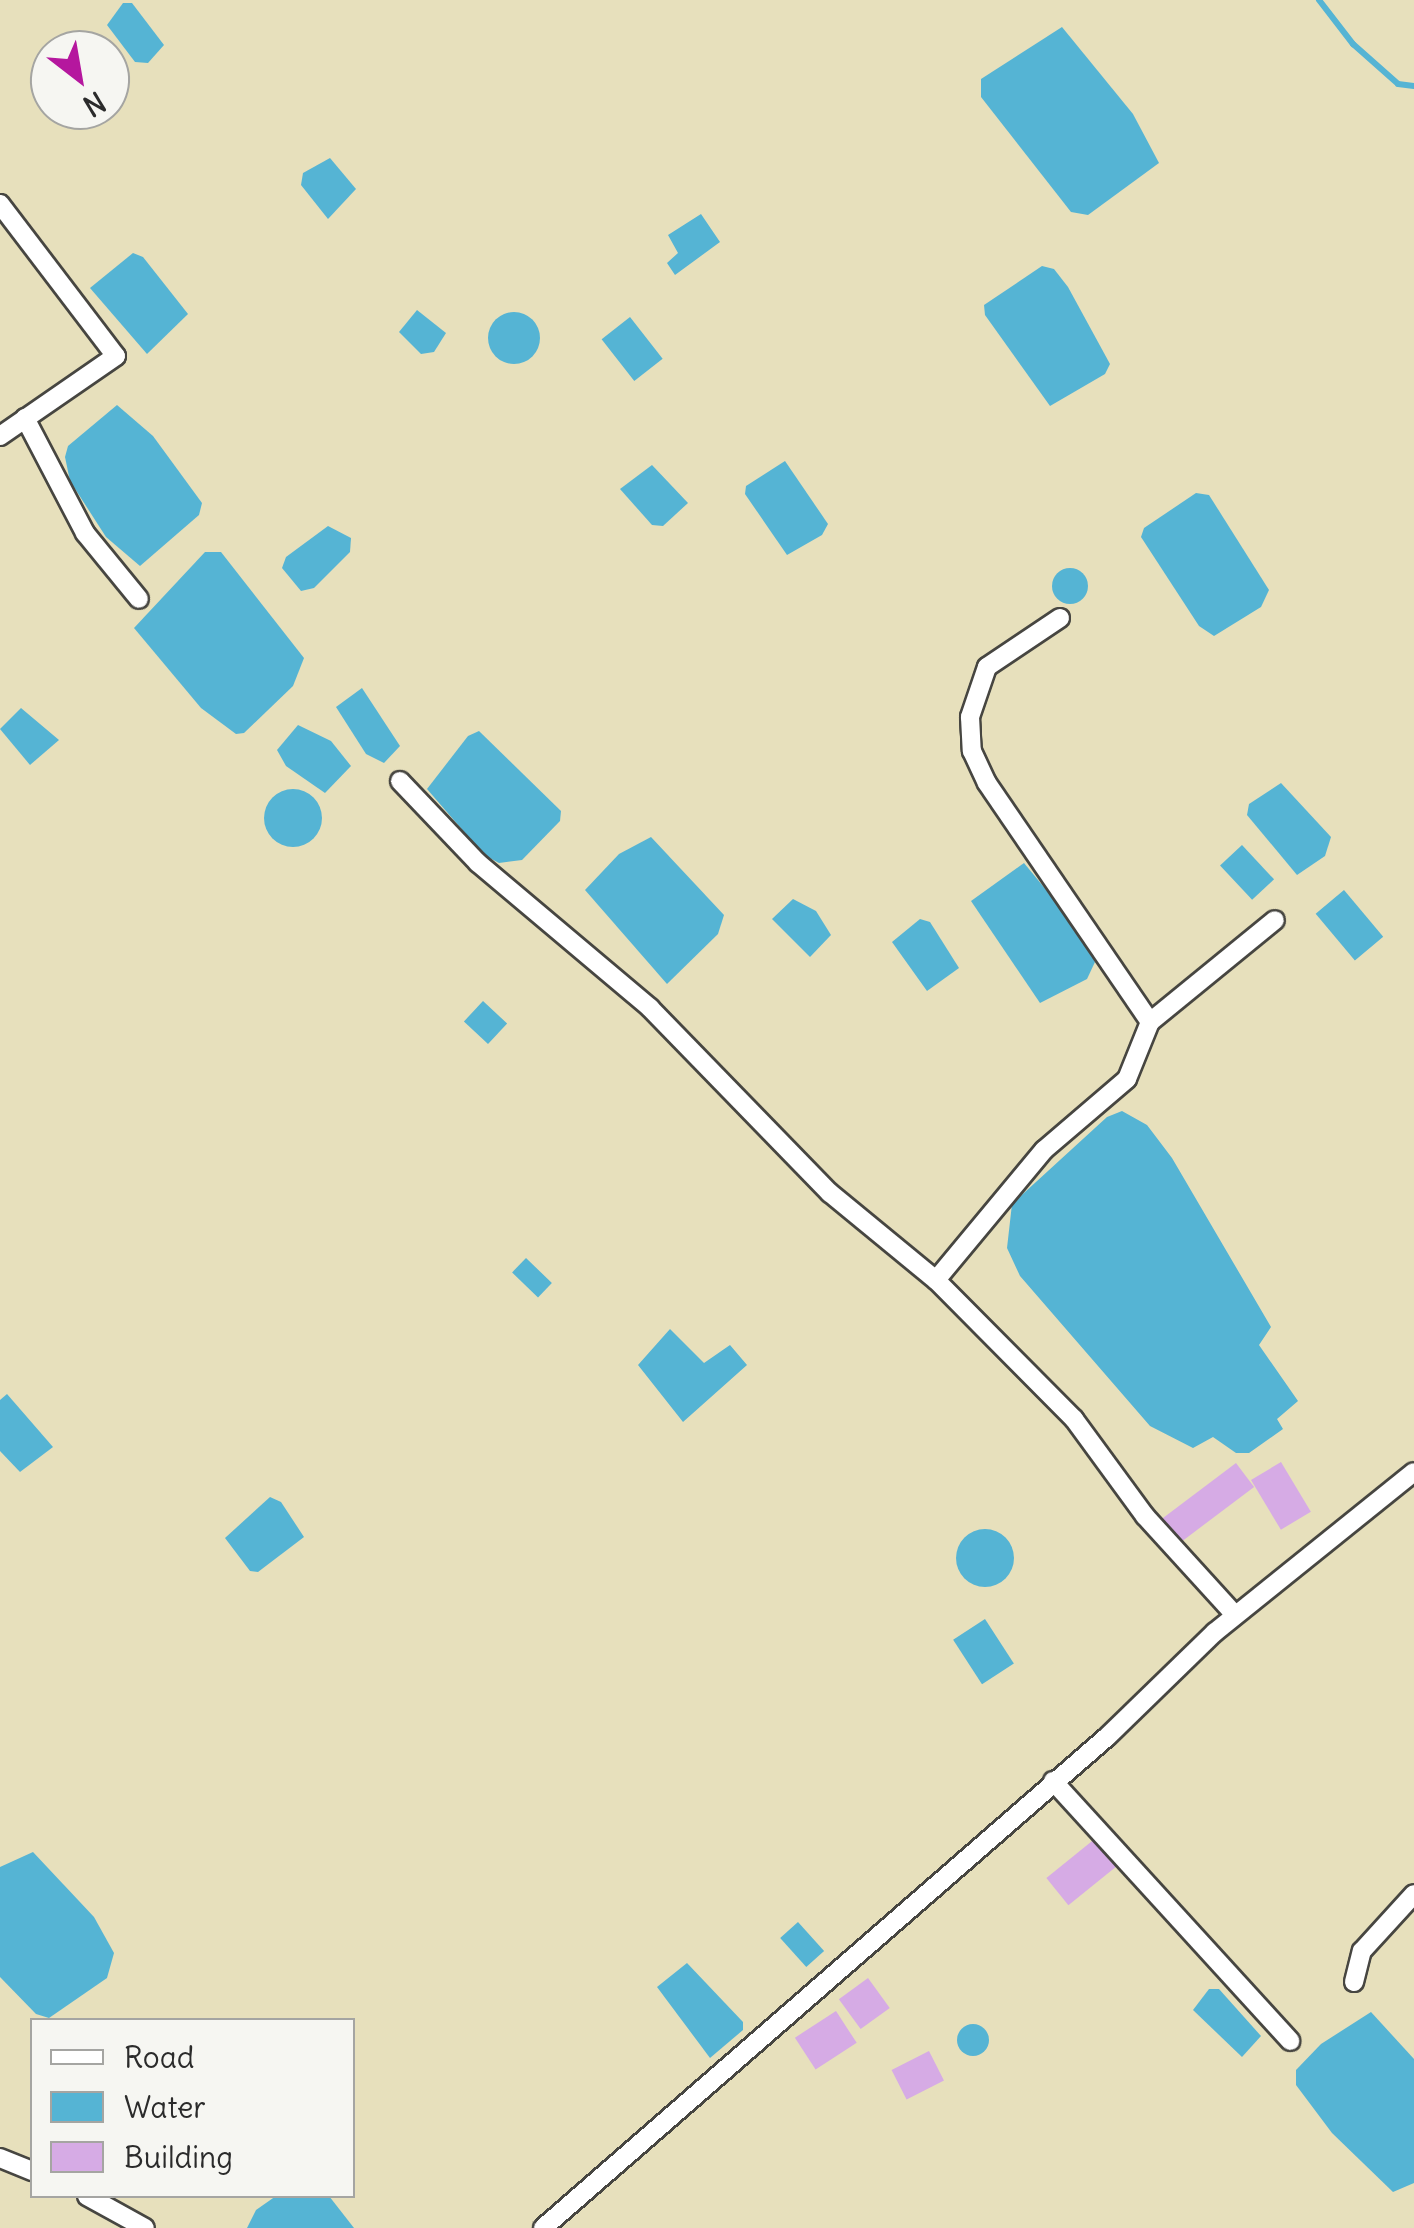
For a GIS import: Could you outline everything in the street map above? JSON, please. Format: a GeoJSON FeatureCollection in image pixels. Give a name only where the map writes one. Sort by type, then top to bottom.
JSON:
{"type":"FeatureCollection","features":[{"type":"Feature","properties":{"kind":"street"},"geometry":{"type":"LineString","coordinates":[[0,204],[116,356],[0,436]]}},
{"type":"Feature","properties":{"kind":"street"},"geometry":{"type":"LineString","coordinates":[[25,418],[85,533],[139,599]]}},
{"type":"Feature","properties":{"kind":"street"},"geometry":{"type":"LineString","coordinates":[[1060,618],[987,668],[970,718],[972,751],[987,783],[1150,1022]]}},
{"type":"Feature","properties":{"kind":"street"},"geometry":{"type":"LineString","coordinates":[[400,781],[478,863],[650,1008],[830,1193],[936,1280],[1074,1419],[1145,1516],[1235,1615]]}},
{"type":"Feature","properties":{"kind":"street"},"geometry":{"type":"LineString","coordinates":[[936,1280],[1044,1150],[1127,1079],[1150,1022],[1275,920]]}},
{"type":"Feature","properties":{"kind":"street"},"geometry":{"type":"LineString","coordinates":[[543,2228],[1053,1781],[1235,1615],[1414,1472]]}},
{"type":"Feature","properties":{"kind":"street"},"geometry":{"type":"LineString","coordinates":[[1053,1781],[1290,2040]]}},
{"type":"Feature","properties":{"kind":"street"},"geometry":{"type":"LineString","coordinates":[[1354,1982],[1362,1951],[1414,1894]]}},
{"type":"Feature","properties":{"kind":"street"},"geometry":{"type":"LineString","coordinates":[[0,2158],[30,2169]]}},
{"type":"Feature","properties":{"kind":"street"},"geometry":{"type":"LineString","coordinates":[[92,2198],[145,2228]]}},
{"type":"Feature","properties":{"kind":"water"},"geometry":{"type":"Polygon","coordinates":[[[123,3],[132,3],[164,45],[148,63],[135,62],[130,55],[130,30],[111,30],[107,25],[123,3]]]}},
{"type":"Feature","properties":{"kind":"water"},"geometry":{"type":"Polygon","coordinates":[[[1062,27],[1133,114],[1159,163],[1088,215],[1071,212],[981,97],[981,79],[1062,27]]]}},
{"type":"Feature","properties":{"kind":"water"},"geometry":{"type":"Polygon","coordinates":[[[330,158],[356,189],[328,219],[301,185],[303,173],[330,158]]]}},
{"type":"Feature","properties":{"kind":"water"},"geometry":{"type":"Polygon","coordinates":[[[701,214],[720,242],[675,275],[667,263],[678,253],[668,235],[701,214]]]}},
{"type":"Feature","properties":{"kind":"water"},"geometry":{"type":"Polygon","coordinates":[[[133,253],[143,257],[188,314],[147,354],[90,288],[133,253]]]}},
{"type":"Feature","properties":{"kind":"water"},"geometry":{"type":"Polygon","coordinates":[[[1042,266],[1054,269],[1068,287],[1110,364],[1105,374],[1050,406],[985,315],[984,305],[1042,266]]]}},
{"type":"Feature","properties":{"kind":"water"},"geometry":{"type":"Polygon","coordinates":[[[417,310],[446,333],[434,352],[421,354],[399,332],[417,310]]]}},
{"type":"Feature","properties":{"kind":"water"},"geometry":{"type":"Polygon","coordinates":[[[514,312],[533,319],[540,338],[533,357],[514,364],[495,357],[488,338],[495,319],[514,312]]]}},
{"type":"Feature","properties":{"kind":"water"},"geometry":{"type":"Polygon","coordinates":[[[630,317],[663,359],[634,381],[602,339],[630,317]]]}},
{"type":"Feature","properties":{"kind":"water"},"geometry":{"type":"Polygon","coordinates":[[[117,405],[153,436],[202,503],[199,515],[140,566],[106,537],[70,481],[65,457],[68,446],[117,405]]]}},
{"type":"Feature","properties":{"kind":"water"},"geometry":{"type":"Polygon","coordinates":[[[785,461],[828,524],[822,535],[787,555],[745,494],[746,486],[785,461]]]}},
{"type":"Feature","properties":{"kind":"water"},"geometry":{"type":"Polygon","coordinates":[[[652,465],[688,503],[663,526],[652,525],[620,489],[652,465]]]}},
{"type":"Feature","properties":{"kind":"water"},"geometry":{"type":"Polygon","coordinates":[[[1196,493],[1209,495],[1269,590],[1261,607],[1214,636],[1199,626],[1141,537],[1144,528],[1196,493]]]}},
{"type":"Feature","properties":{"kind":"water"},"geometry":{"type":"Polygon","coordinates":[[[328,526],[351,538],[350,552],[314,588],[301,591],[282,568],[286,557],[328,526]]]}},
{"type":"Feature","properties":{"kind":"water"},"geometry":{"type":"Polygon","coordinates":[[[205,552],[221,552],[304,658],[293,686],[244,733],[236,734],[201,708],[134,628],[205,552]]]}},
{"type":"Feature","properties":{"kind":"water"},"geometry":{"type":"Polygon","coordinates":[[[1070,568],[1083,573],[1088,586],[1083,599],[1070,604],[1057,599],[1052,586],[1057,573],[1070,568]]]}},
{"type":"Feature","properties":{"kind":"water"},"geometry":{"type":"Polygon","coordinates":[[[362,688],[400,746],[384,763],[366,754],[336,707],[362,688]]]}},
{"type":"Feature","properties":{"kind":"water"},"geometry":{"type":"Polygon","coordinates":[[[21,708],[59,740],[30,765],[0,729],[21,708]]]}},
{"type":"Feature","properties":{"kind":"water"},"geometry":{"type":"Polygon","coordinates":[[[298,725],[331,741],[351,766],[325,793],[286,766],[277,750],[298,725]]]}},
{"type":"Feature","properties":{"kind":"water"},"geometry":{"type":"Polygon","coordinates":[[[479,731],[561,811],[560,821],[522,860],[499,863],[484,855],[427,789],[468,736],[479,731]]]}},
{"type":"Feature","properties":{"kind":"water"},"geometry":{"type":"Polygon","coordinates":[[[1281,783],[1331,837],[1325,856],[1297,875],[1247,815],[1249,804],[1281,783]]]}},
{"type":"Feature","properties":{"kind":"water"},"geometry":{"type":"Polygon","coordinates":[[[293,789],[314,797],[322,818],[314,839],[293,847],[272,839],[264,818],[272,797],[293,789]]]}},
{"type":"Feature","properties":{"kind":"water"},"geometry":{"type":"Polygon","coordinates":[[[651,837],[724,915],[718,934],[667,984],[585,890],[619,854],[651,837]]]}},
{"type":"Feature","properties":{"kind":"water"},"geometry":{"type":"Polygon","coordinates":[[[1242,845],[1274,879],[1252,900],[1220,865],[1242,845]]]}},
{"type":"Feature","properties":{"kind":"water"},"geometry":{"type":"Polygon","coordinates":[[[1024,863],[1075,925],[1095,962],[1087,979],[1040,1003],[971,901],[1024,863]]]}},
{"type":"Feature","properties":{"kind":"water"},"geometry":{"type":"Polygon","coordinates":[[[1344,890],[1383,937],[1355,961],[1316,914],[1344,890]]]}},
{"type":"Feature","properties":{"kind":"water"},"geometry":{"type":"Polygon","coordinates":[[[793,899],[816,911],[831,935],[810,957],[772,919],[793,899]]]}},
{"type":"Feature","properties":{"kind":"water"},"geometry":{"type":"Polygon","coordinates":[[[920,919],[930,922],[959,968],[927,991],[892,942],[920,919]]]}},
{"type":"Feature","properties":{"kind":"water"},"geometry":{"type":"Polygon","coordinates":[[[483,1001],[507,1024],[488,1044],[464,1021],[483,1001]]]}},
{"type":"Feature","properties":{"kind":"water"},"geometry":{"type":"Polygon","coordinates":[[[1122,1111],[1147,1125],[1172,1158],[1271,1327],[1259,1345],[1298,1401],[1277,1419],[1283,1429],[1249,1453],[1236,1453],[1213,1437],[1193,1448],[1150,1426],[1020,1276],[1007,1248],[1012,1204],[1107,1117],[1122,1111]]]}},
{"type":"Feature","properties":{"kind":"water"},"geometry":{"type":"Polygon","coordinates":[[[526,1258],[552,1283],[538,1297],[512,1272],[526,1258]]]}},
{"type":"Feature","properties":{"kind":"water"},"geometry":{"type":"Polygon","coordinates":[[[670,1329],[704,1363],[730,1345],[747,1365],[683,1422],[638,1365],[670,1329]]]}},
{"type":"Feature","properties":{"kind":"water"},"geometry":{"type":"Polygon","coordinates":[[[7,1394],[53,1447],[20,1472],[0,1451],[0,1400],[7,1394]]]}},
{"type":"Feature","properties":{"kind":"water"},"geometry":{"type":"Polygon","coordinates":[[[270,1497],[281,1502],[304,1537],[258,1572],[250,1571],[225,1538],[270,1497]]]}},
{"type":"Feature","properties":{"kind":"water"},"geometry":{"type":"Polygon","coordinates":[[[985,1529],[1006,1537],[1014,1558],[1006,1579],[985,1587],[964,1579],[956,1558],[964,1537],[985,1529]]]}},
{"type":"Feature","properties":{"kind":"water"},"geometry":{"type":"Polygon","coordinates":[[[985,1619],[1014,1663],[982,1684],[953,1640],[985,1619]]]}},
{"type":"Feature","properties":{"kind":"water"},"geometry":{"type":"Polygon","coordinates":[[[33,1852],[94,1917],[114,1953],[107,1978],[49,2018],[36,2014],[0,1977],[0,1867],[33,1852]]]}},
{"type":"Feature","properties":{"kind":"water"},"geometry":{"type":"Polygon","coordinates":[[[798,1922],[824,1951],[806,1967],[780,1938],[798,1922]]]}},
{"type":"Feature","properties":{"kind":"water"},"geometry":{"type":"Polygon","coordinates":[[[687,1963],[743,2022],[743,2030],[710,2058],[657,1987],[687,1963]]]}},
{"type":"Feature","properties":{"kind":"water"},"geometry":{"type":"Polygon","coordinates":[[[1209,1989],[1219,1989],[1261,2036],[1242,2057],[1193,2010],[1209,1989]]]}},
{"type":"Feature","properties":{"kind":"water"},"geometry":{"type":"Polygon","coordinates":[[[1371,2012],[1414,2059],[1414,2183],[1393,2192],[1332,2133],[1296,2085],[1296,2070],[1321,2044],[1371,2012]]]}},
{"type":"Feature","properties":{"kind":"water"},"geometry":{"type":"Polygon","coordinates":[[[973,2024],[984,2029],[989,2040],[984,2051],[973,2056],[962,2051],[957,2040],[962,2029],[973,2024]]]}},
{"type":"Feature","properties":{"kind":"water"},"geometry":{"type":"Polygon","coordinates":[[[273,2198],[331,2198],[354,2228],[247,2228],[256,2210],[273,2198]]]}},
{"type":"Feature","properties":{"kind":"building"},"geometry":{"type":"Polygon","coordinates":[[[1281,1462],[1311,1512],[1281,1530],[1251,1480],[1281,1462]]]}},
{"type":"Feature","properties":{"kind":"building"},"geometry":{"type":"Polygon","coordinates":[[[1236,1463],[1254,1487],[1172,1549],[1154,1525],[1236,1463]]]}},
{"type":"Feature","properties":{"kind":"building"},"geometry":{"type":"Polygon","coordinates":[[[1107,1829],[1129,1856],[1068,1905],[1046,1878],[1107,1829]]]}},
{"type":"Feature","properties":{"kind":"building"},"geometry":{"type":"Polygon","coordinates":[[[868,1978],[890,2008],[861,2029],[839,1999],[868,1978]]]}},
{"type":"Feature","properties":{"kind":"building"},"geometry":{"type":"Polygon","coordinates":[[[836,2011],[857,2043],[816,2070],[795,2038],[836,2011]]]}},
{"type":"Feature","properties":{"kind":"building"},"geometry":{"type":"Polygon","coordinates":[[[929,2051],[944,2080],[907,2099],[892,2070],[929,2051]]]}},
{"type":"Feature","properties":{"kind":"waterway"},"geometry":{"type":"LineString","coordinates":[[1319,0],[1353,44],[1398,84],[1414,86]]}}]}
